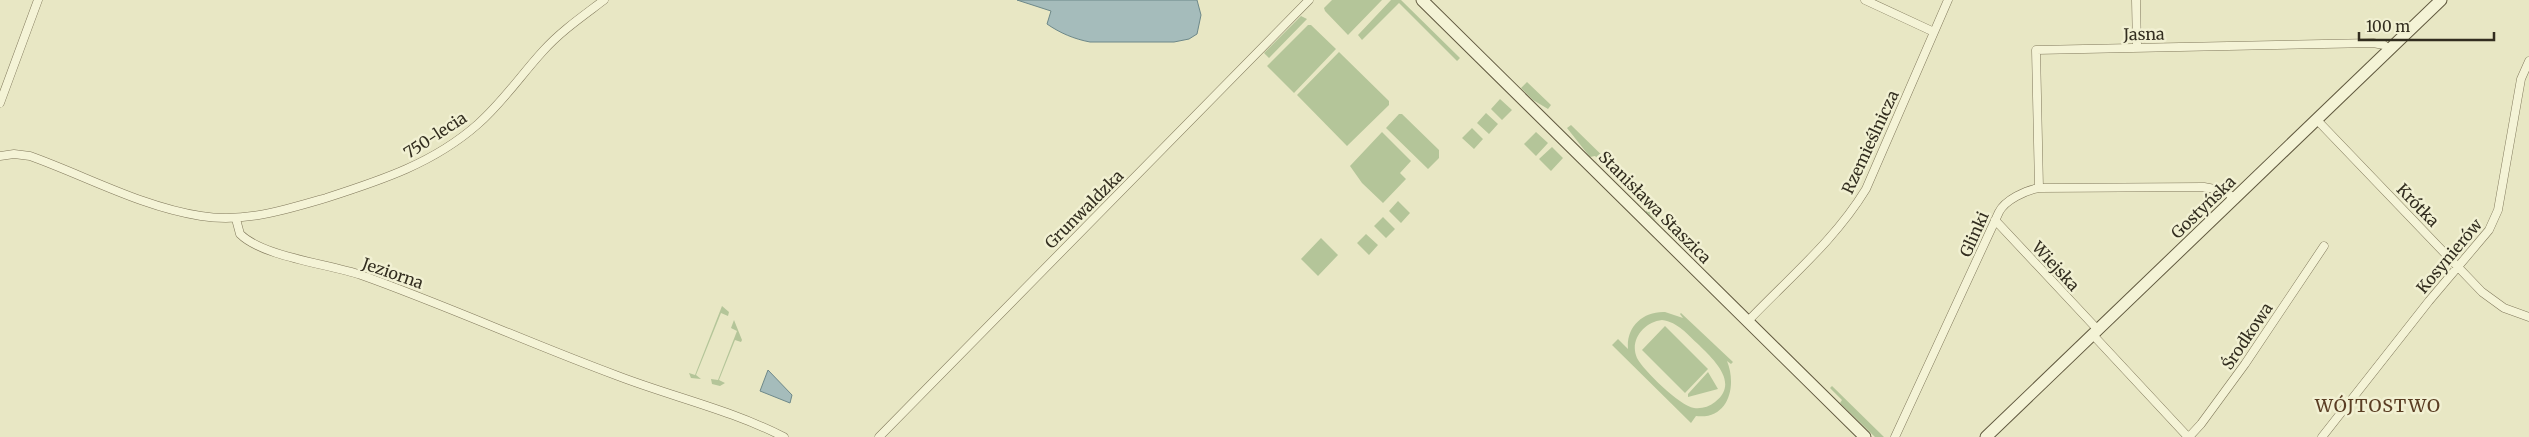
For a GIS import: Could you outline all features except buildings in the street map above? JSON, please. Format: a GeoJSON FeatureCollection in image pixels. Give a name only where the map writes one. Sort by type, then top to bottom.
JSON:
{"type":"FeatureCollection","features":[{"type":"Feature","properties":{"kind":"street"},"geometry":{"type":"LineString","coordinates":[[0,103],[38,0]]}},
{"type":"Feature","properties":{"kind":"street","name":"750-lecia"},"geometry":{"type":"LineString","coordinates":[[236,218],[279,212],[360,187],[399,173],[436,155],[485,118],[548,45],[604,0]]}},
{"type":"Feature","properties":{"kind":"street","name":"Grunwaldzka"},"geometry":{"type":"LineString","coordinates":[[879,437],[1309,0]]}},
{"type":"Feature","properties":{"kind":"street","name":"Stanisława Staszica"},"geometry":{"type":"LineString","coordinates":[[1422,0],[1865,437]]}},
{"type":"Feature","properties":{"kind":"street"},"geometry":{"type":"LineString","coordinates":[[1865,0],[1934,32]]}},
{"type":"Feature","properties":{"kind":"street","name":"Rzemieślnicza"},"geometry":{"type":"LineString","coordinates":[[1748,320],[1837,231],[1853,211],[1866,189],[1948,0]]}},
{"type":"Feature","properties":{"kind":"street"},"geometry":{"type":"LineString","coordinates":[[2136,0],[2137,48]]}},
{"type":"Feature","properties":{"kind":"street","name":"Gostyńska"},"geometry":{"type":"LineString","coordinates":[[1986,437],[2390,50],[2438,1]]}},
{"type":"Feature","properties":{"kind":"street","name":"Jasna"},"geometry":{"type":"LineString","coordinates":[[2039,188],[2036,50],[2373,43],[2384,45],[2390,50]]}},
{"type":"Feature","properties":{"kind":"street","name":"Kosynierów"},"geometry":{"type":"LineString","coordinates":[[2322,437],[2489,230],[2496,216],[2521,79],[2529,62]]}},
{"type":"Feature","properties":{"kind":"street","name":"Krótka"},"geometry":{"type":"LineString","coordinates":[[2317,120],[2458,267],[2496,303],[2529,317]]}},
{"type":"Feature","properties":{"kind":"street"},"geometry":{"type":"LineString","coordinates":[[0,155],[30,156],[179,212],[209,217],[236,218]]}},
{"type":"Feature","properties":{"kind":"street","name":"Glinki"},"geometry":{"type":"LineString","coordinates":[[1895,437],[1995,220],[2004,205],[2028,191],[2039,188],[2204,187],[2225,191],[2235,199]]}},
{"type":"Feature","properties":{"kind":"street","name":"Jeziorna"},"geometry":{"type":"LineString","coordinates":[[236,218],[240,234],[260,247],[358,274],[405,291],[609,373],[737,415],[784,437]]}},
{"type":"Feature","properties":{"kind":"street","name":"Wiejska"},"geometry":{"type":"LineString","coordinates":[[1995,220],[2188,437]]}},
{"type":"Feature","properties":{"kind":"street","name":"Środkowa"},"geometry":{"type":"LineString","coordinates":[[2188,437],[2201,424],[2245,364],[2324,246]]}},
{"type":"Feature","properties":{"kind":"green space"},"geometry":{"type":"Polygon","coordinates":[[[1332,0],[1382,0],[1348,35],[1325,11],[1324,8],[1332,0]]]}},
{"type":"Feature","properties":{"kind":"green space"},"geometry":{"type":"Polygon","coordinates":[[[1391,0],[1401,0],[1460,58],[1457,61],[1399,3],[1362,40],[1358,35],[1391,0]]]}},
{"type":"Feature","properties":{"kind":"green space"},"geometry":{"type":"Polygon","coordinates":[[[1301,16],[1307,19],[1269,58],[1264,53],[1301,16]]]}},
{"type":"Feature","properties":{"kind":"green space"},"geometry":{"type":"Polygon","coordinates":[[[1308,25],[1311,25],[1336,49],[1294,93],[1267,66],[1308,25]]]}},
{"type":"Feature","properties":{"kind":"green space"},"geometry":{"type":"Polygon","coordinates":[[[1339,52],[1389,101],[1389,105],[1347,146],[1297,95],[1339,52]]]}},
{"type":"Feature","properties":{"kind":"green space"},"geometry":{"type":"Polygon","coordinates":[[[1527,82],[1551,105],[1548,109],[1533,100],[1521,88],[1527,82]]]}},
{"type":"Feature","properties":{"kind":"green space"},"geometry":{"type":"Polygon","coordinates":[[[1500,99],[1512,110],[1502,120],[1491,109],[1500,99]]]}},
{"type":"Feature","properties":{"kind":"green space"},"geometry":{"type":"Polygon","coordinates":[[[1486,113],[1498,124],[1489,134],[1477,123],[1486,113]]]}},
{"type":"Feature","properties":{"kind":"green space"},"geometry":{"type":"Polygon","coordinates":[[[1399,114],[1402,114],[1439,150],[1439,158],[1428,169],[1386,128],[1399,114]]]}},
{"type":"Feature","properties":{"kind":"green space"},"geometry":{"type":"Polygon","coordinates":[[[1571,125],[1617,170],[1613,174],[1595,156],[1590,157],[1567,128],[1571,125]]]}},
{"type":"Feature","properties":{"kind":"green space"},"geometry":{"type":"Polygon","coordinates":[[[1472,128],[1483,139],[1474,149],[1462,138],[1472,128]]]}},
{"type":"Feature","properties":{"kind":"green space"},"geometry":{"type":"Polygon","coordinates":[[[1382,132],[1411,161],[1400,173],[1406,179],[1383,203],[1362,183],[1350,166],[1382,132]]]}},
{"type":"Feature","properties":{"kind":"green space"},"geometry":{"type":"Polygon","coordinates":[[[1536,132],[1548,143],[1536,156],[1524,144],[1536,132]]]}},
{"type":"Feature","properties":{"kind":"green space"},"geometry":{"type":"Polygon","coordinates":[[[1552,147],[1563,158],[1551,171],[1539,159],[1552,147]]]}},
{"type":"Feature","properties":{"kind":"green space"},"geometry":{"type":"Polygon","coordinates":[[[1620,177],[1659,215],[1655,220],[1646,212],[1646,207],[1618,179],[1620,177]]]}},
{"type":"Feature","properties":{"kind":"green space"},"geometry":{"type":"Polygon","coordinates":[[[1398,201],[1410,213],[1401,223],[1389,211],[1398,201]]]}},
{"type":"Feature","properties":{"kind":"green space"},"geometry":{"type":"Polygon","coordinates":[[[1383,217],[1395,229],[1386,238],[1374,226],[1383,217]]]}},
{"type":"Feature","properties":{"kind":"green space"},"geometry":{"type":"Polygon","coordinates":[[[1366,234],[1378,245],[1369,255],[1357,243],[1366,234]]]}},
{"type":"Feature","properties":{"kind":"green space"},"geometry":{"type":"Polygon","coordinates":[[[1321,238],[1338,255],[1318,276],[1301,259],[1321,238]]]}},
{"type":"Feature","properties":{"kind":"green space"},"geometry":{"type":"Polygon","coordinates":[[[722,306],[729,312],[728,316],[721,313],[696,375],[701,379],[691,378],[689,373],[695,375],[722,306]]]}},
{"type":"Feature","properties":{"kind":"green space"},"geometry":{"type":"Polygon","coordinates":[[[1657,312],[1665,312],[1683,318],[1681,313],[1733,362],[1731,364],[1727,361],[1731,380],[1728,399],[1723,407],[1716,412],[1707,416],[1696,416],[1691,423],[1612,345],[1618,339],[1628,349],[1628,341],[1633,327],[1643,317],[1657,312]],[[1655,321],[1644,328],[1635,345],[1637,358],[1654,379],[1680,401],[1694,408],[1710,405],[1722,395],[1725,387],[1725,379],[1722,372],[1711,357],[1687,333],[1668,321],[1655,321]]]}},
{"type":"Feature","properties":{"kind":"green space"},"geometry":{"type":"Polygon","coordinates":[[[734,320],[742,340],[741,342],[735,340],[719,380],[725,383],[720,386],[712,384],[711,379],[718,380],[737,331],[731,328],[734,320]]]}},
{"type":"Feature","properties":{"kind":"green space"},"geometry":{"type":"Polygon","coordinates":[[[1665,326],[1708,369],[1685,393],[1642,350],[1665,326]]]}},
{"type":"Feature","properties":{"kind":"green space"},"geometry":{"type":"Polygon","coordinates":[[[1708,372],[1718,389],[1688,397],[1688,394],[1708,372]]]}},
{"type":"Feature","properties":{"kind":"green space"},"geometry":{"type":"Polygon","coordinates":[[[1832,386],[1884,437],[1875,437],[1840,403],[1842,400],[1830,388],[1832,386]]]}},
{"type":"Feature","properties":{"kind":"water"},"geometry":{"type":"Polygon","coordinates":[[[1017,0],[1197,0],[1201,15],[1197,34],[1189,39],[1174,42],[1090,42],[1067,35],[1047,24],[1051,11],[1017,0]]]}},
{"type":"Feature","properties":{"kind":"water"},"geometry":{"type":"Polygon","coordinates":[[[768,370],[792,395],[790,403],[760,391],[768,370]]]}},
{"type":"Feature","properties":{"kind":"district","name":"WÓJTOSTWO"},"geometry":{"type":"Point","coordinates":[2378,405]}}]}
